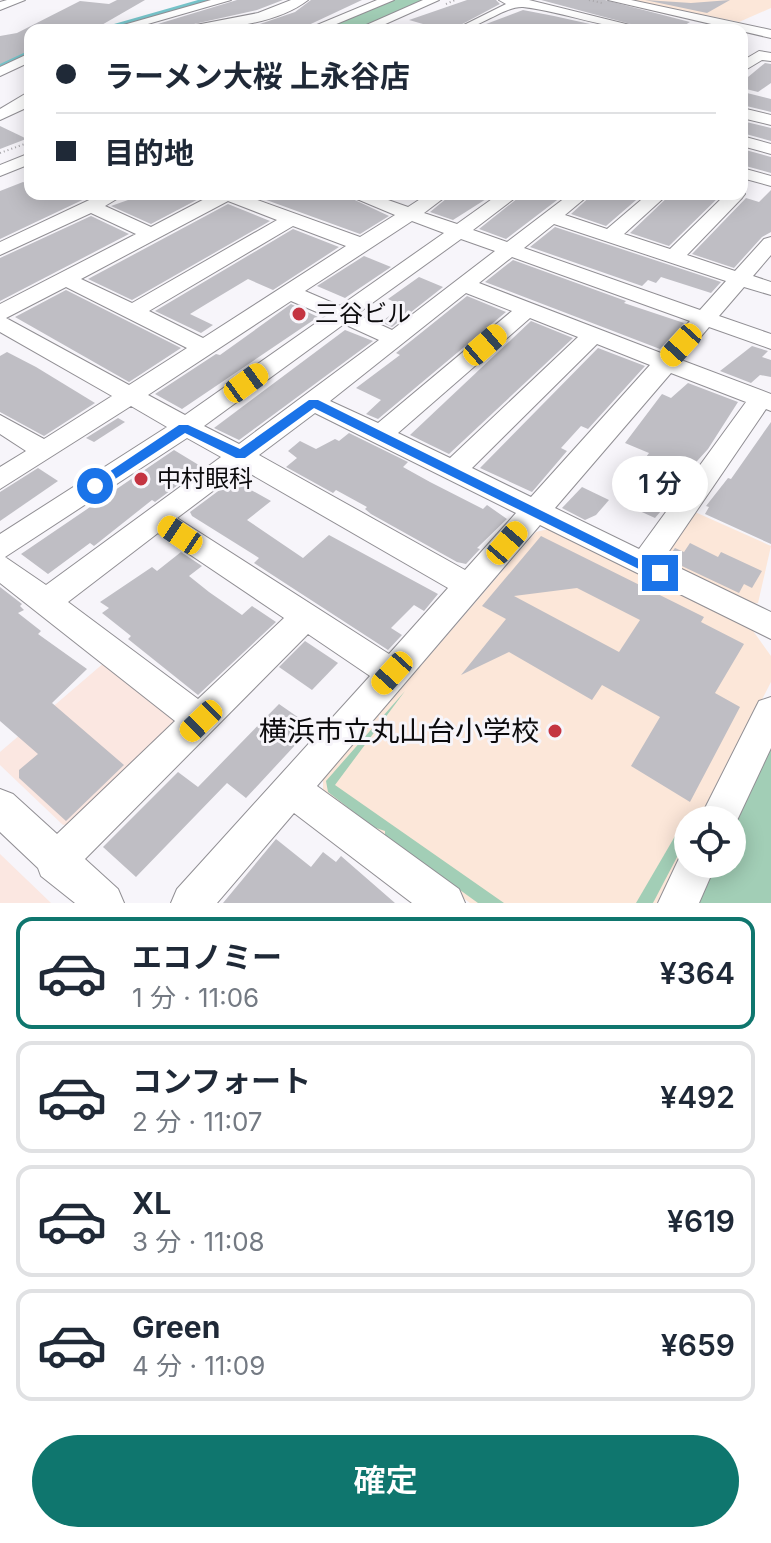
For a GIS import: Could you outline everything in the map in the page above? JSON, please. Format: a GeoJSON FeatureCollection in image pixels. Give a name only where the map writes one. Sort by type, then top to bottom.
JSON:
{"type":"FeatureCollection","features":[{"type":"Feature","properties":{"kind":"street"},"geometry":{"type":"LineString","coordinates":[[0,6],[19,0]]}},
{"type":"Feature","properties":{"kind":"street"},"geometry":{"type":"LineString","coordinates":[[135,24],[225,0]]}},
{"type":"Feature","properties":{"kind":"street"},"geometry":{"type":"LineString","coordinates":[[212,24],[261,16],[302,0]]}},
{"type":"Feature","properties":{"kind":"street"},"geometry":{"type":"LineString","coordinates":[[326,24],[388,0]]}},
{"type":"Feature","properties":{"kind":"street"},"geometry":{"type":"LineString","coordinates":[[375,24],[433,0]]}},
{"type":"Feature","properties":{"kind":"street"},"geometry":{"type":"LineString","coordinates":[[392,24],[449,0]]}},
{"type":"Feature","properties":{"kind":"street"},"geometry":{"type":"LineString","coordinates":[[599,0],[725,24]]}},
{"type":"Feature","properties":{"kind":"street"},"geometry":{"type":"LineString","coordinates":[[614,0],[651,9]]}},
{"type":"Feature","properties":{"kind":"street"},"geometry":{"type":"LineString","coordinates":[[471,24],[515,1],[605,24]]}},
{"type":"Feature","properties":{"kind":"street"},"geometry":{"type":"LineString","coordinates":[[320,9],[346,16]]}},
{"type":"Feature","properties":{"kind":"street"},"geometry":{"type":"LineString","coordinates":[[626,24],[651,9]]}},
{"type":"Feature","properties":{"kind":"street"},"geometry":{"type":"LineString","coordinates":[[551,24],[569,14]]}},
{"type":"Feature","properties":{"kind":"street"},"geometry":{"type":"LineString","coordinates":[[272,24],[293,19]]}},
{"type":"Feature","properties":{"kind":"street"},"geometry":{"type":"LineString","coordinates":[[748,29],[771,35]]}},
{"type":"Feature","properties":{"kind":"street"},"geometry":{"type":"LineString","coordinates":[[748,63],[759,55],[771,57]]}},
{"type":"Feature","properties":{"kind":"street"},"geometry":{"type":"LineString","coordinates":[[0,72],[24,60]]}},
{"type":"Feature","properties":{"kind":"street"},"geometry":{"type":"LineString","coordinates":[[0,115],[24,102]]}},
{"type":"Feature","properties":{"kind":"street"},"geometry":{"type":"LineString","coordinates":[[750,111],[771,120]]}},
{"type":"Feature","properties":{"kind":"street"},"geometry":{"type":"LineString","coordinates":[[748,143],[771,149]]}},
{"type":"Feature","properties":{"kind":"street"},"geometry":{"type":"LineString","coordinates":[[0,156],[24,146]]}},
{"type":"Feature","properties":{"kind":"street"},"geometry":{"type":"LineString","coordinates":[[0,171],[24,161]]}},
{"type":"Feature","properties":{"kind":"street"},"geometry":{"type":"LineString","coordinates":[[0,180],[24,170]]}},
{"type":"Feature","properties":{"kind":"street"},"geometry":{"type":"LineString","coordinates":[[0,249],[103,200]]}},
{"type":"Feature","properties":{"kind":"street"},"geometry":{"type":"LineString","coordinates":[[0,313],[217,200]]}},
{"type":"Feature","properties":{"kind":"street"},"geometry":{"type":"LineString","coordinates":[[243,200],[362,245]]}},
{"type":"Feature","properties":{"kind":"street"},"geometry":{"type":"LineString","coordinates":[[371,200],[771,342]]}},
{"type":"Feature","properties":{"kind":"street"},"geometry":{"type":"LineString","coordinates":[[0,480],[431,200]]}},
{"type":"Feature","properties":{"kind":"street"},"geometry":{"type":"LineString","coordinates":[[0,548],[184,428],[503,200]]}},
{"type":"Feature","properties":{"kind":"street"},"geometry":{"type":"LineString","coordinates":[[47,601],[313,402],[573,200]]}},
{"type":"Feature","properties":{"kind":"street"},"geometry":{"type":"LineString","coordinates":[[610,236],[652,200]]}},
{"type":"Feature","properties":{"kind":"street"},"geometry":{"type":"LineString","coordinates":[[673,257],[730,200]]}},
{"type":"Feature","properties":{"kind":"street"},"geometry":{"type":"LineString","coordinates":[[90,206],[152,234]]}},
{"type":"Feature","properties":{"kind":"street"},"geometry":{"type":"LineString","coordinates":[[552,217],[771,289]]}},
{"type":"Feature","properties":{"kind":"street"},"geometry":{"type":"LineString","coordinates":[[132,312],[292,219]]}},
{"type":"Feature","properties":{"kind":"street"},"geometry":{"type":"LineString","coordinates":[[191,903],[771,243]]}},
{"type":"Feature","properties":{"kind":"street"},"geometry":{"type":"LineString","coordinates":[[66,279],[204,347]]}},
{"type":"Feature","properties":{"kind":"street"},"geometry":{"type":"LineString","coordinates":[[464,285],[766,401],[644,564]]}},
{"type":"Feature","properties":{"kind":"street"},"geometry":{"type":"LineString","coordinates":[[289,292],[395,339]]}},
{"type":"Feature","properties":{"kind":"street"},"geometry":{"type":"LineString","coordinates":[[380,435],[527,309]]}},
{"type":"Feature","properties":{"kind":"street"},"geometry":{"type":"LineString","coordinates":[[0,323],[184,428],[241,455],[469,586]]}},
{"type":"Feature","properties":{"kind":"street"},"geometry":{"type":"LineString","coordinates":[[452,472],[593,335]]}},
{"type":"Feature","properties":{"kind":"street"},"geometry":{"type":"LineString","coordinates":[[313,402],[771,626]]}},
{"type":"Feature","properties":{"kind":"street"},"geometry":{"type":"LineString","coordinates":[[0,423],[45,451]]}},
{"type":"Feature","properties":{"kind":"street"},"geometry":{"type":"LineString","coordinates":[[156,518],[392,673]]}},
{"type":"Feature","properties":{"kind":"street"},"geometry":{"type":"LineString","coordinates":[[0,567],[201,721]]}},
{"type":"Feature","properties":{"kind":"street"},"geometry":{"type":"LineString","coordinates":[[55,862],[304,618]]}},
{"type":"Feature","properties":{"kind":"street"},"geometry":{"type":"LineString","coordinates":[[725,806],[771,712]]}},
{"type":"Feature","properties":{"kind":"street"},"geometry":{"type":"LineString","coordinates":[[290,788],[445,903]]}},
{"type":"Feature","properties":{"kind":"street"},"geometry":{"type":"LineString","coordinates":[[0,807],[55,862],[104,903]]}},
{"type":"Feature","properties":{"kind":"street"},"geometry":{"type":"LineString","coordinates":[[678,903],[690,878]]}},
{"type":"Feature","properties":{"kind":"path"},"geometry":{"type":"LineString","coordinates":[[0,156],[24,146]]}},
{"type":"Feature","properties":{"kind":"shaded area"},"geometry":{"type":"Polygon","coordinates":[[[628,0],[771,0],[771,8],[739,22],[628,0]]]}},
{"type":"Feature","properties":{"kind":"shaded area"},"geometry":{"type":"Polygon","coordinates":[[[695,512],[771,546],[758,603],[747,605],[667,566],[664,558],[695,512]]]}},
{"type":"Feature","properties":{"kind":"shaded area","name":"横浜市立丸山台小学校"},"geometry":{"type":"Polygon","coordinates":[[[548,529],[751,628],[771,656],[771,682],[707,806],[674,806],[674,870],[657,903],[470,903],[323,795],[323,779],[536,532],[548,529]]]}},
{"type":"Feature","properties":{"kind":"shaded area"},"geometry":{"type":"Polygon","coordinates":[[[105,662],[176,716],[176,734],[81,823],[63,825],[0,765],[0,752],[105,662]]]}},
{"type":"Feature","properties":{"kind":"shaded area"},"geometry":{"type":"Polygon","coordinates":[[[0,854],[51,903],[0,903],[0,854]]]}},
{"type":"Feature","properties":{"kind":"green space"},"geometry":{"type":"Polygon","coordinates":[[[392,0],[431,0],[373,24],[331,24],[392,0]]]}},
{"type":"Feature","properties":{"kind":"green space"},"geometry":{"type":"Polygon","coordinates":[[[405,691],[335,785],[504,903],[478,903],[385,836],[385,831],[373,827],[328,792],[326,781],[405,691]]]}},
{"type":"Feature","properties":{"kind":"green space"},"geometry":{"type":"Polygon","coordinates":[[[771,738],[771,903],[694,903],[706,878],[746,878],[746,806],[739,806],[771,738]]]}},
{"type":"Feature","properties":{"kind":"green space"},"geometry":{"type":"Polygon","coordinates":[[[674,838],[674,863],[653,903],[636,903],[674,838]]]}},
{"type":"Feature","properties":{"kind":"building"},"geometry":{"type":"Polygon","coordinates":[[[117,0],[145,0],[103,24],[35,24],[80,1],[109,4],[117,0]]]}},
{"type":"Feature","properties":{"kind":"building"},"geometry":{"type":"Polygon","coordinates":[[[237,0],[283,0],[257,10],[194,24],[158,24],[237,0]]]}},
{"type":"Feature","properties":{"kind":"building"},"geometry":{"type":"Polygon","coordinates":[[[311,0],[362,0],[311,24],[260,24],[295,12],[311,0]]]}},
{"type":"Feature","properties":{"kind":"building"},"geometry":{"type":"Polygon","coordinates":[[[467,0],[496,0],[500,4],[462,24],[423,24],[409,20],[467,0]]]}},
{"type":"Feature","properties":{"kind":"building"},"geometry":{"type":"Polygon","coordinates":[[[541,0],[605,0],[690,22],[631,24],[541,0]]]}},
{"type":"Feature","properties":{"kind":"building"},"geometry":{"type":"Polygon","coordinates":[[[645,0],[691,3],[730,0],[707,13],[645,0]]]}},
{"type":"Feature","properties":{"kind":"building"},"geometry":{"type":"Polygon","coordinates":[[[523,10],[590,24],[486,24],[523,10]]]}},
{"type":"Feature","properties":{"kind":"building"},"geometry":{"type":"Polygon","coordinates":[[[24,29],[24,53],[0,64],[0,36],[24,29]]]}},
{"type":"Feature","properties":{"kind":"building"},"geometry":{"type":"Polygon","coordinates":[[[765,63],[771,64],[771,83],[758,92],[748,90],[748,77],[765,63]]]}},
{"type":"Feature","properties":{"kind":"building"},"geometry":{"type":"Polygon","coordinates":[[[748,93],[771,99],[771,112],[748,106],[748,93]]]}},
{"type":"Feature","properties":{"kind":"building"},"geometry":{"type":"Polygon","coordinates":[[[748,122],[771,128],[771,141],[748,135],[748,122]]]}},
{"type":"Feature","properties":{"kind":"building"},"geometry":{"type":"Polygon","coordinates":[[[0,126],[24,138],[24,140],[0,149],[0,126]]]}},
{"type":"Feature","properties":{"kind":"building"},"geometry":{"type":"Polygon","coordinates":[[[748,151],[771,157],[771,173],[748,167],[748,151]]]}},
{"type":"Feature","properties":{"kind":"building"},"geometry":{"type":"Polygon","coordinates":[[[23,182],[24,200],[82,200],[0,239],[0,191],[23,182]]]}},
{"type":"Feature","properties":{"kind":"building"},"geometry":{"type":"Polygon","coordinates":[[[771,190],[771,232],[762,237],[734,268],[692,254],[744,200],[759,202],[771,190]]]}},
{"type":"Feature","properties":{"kind":"building"},"geometry":{"type":"Polygon","coordinates":[[[128,200],[197,200],[151,224],[111,206],[128,200]]]}},
{"type":"Feature","properties":{"kind":"building"},"geometry":{"type":"Polygon","coordinates":[[[266,200],[355,200],[389,216],[360,234],[266,200]]]}},
{"type":"Feature","properties":{"kind":"building"},"geometry":{"type":"Polygon","coordinates":[[[445,200],[485,200],[453,220],[430,212],[445,200]]]}},
{"type":"Feature","properties":{"kind":"building"},"geometry":{"type":"Polygon","coordinates":[[[515,200],[557,200],[506,239],[479,229],[515,200]]]}},
{"type":"Feature","properties":{"kind":"building"},"geometry":{"type":"Polygon","coordinates":[[[586,200],[636,200],[606,226],[571,214],[586,200]]]}},
{"type":"Feature","properties":{"kind":"building"},"geometry":{"type":"Polygon","coordinates":[[[665,200],[716,200],[669,246],[630,233],[665,200]]]}},
{"type":"Feature","properties":{"kind":"building"},"geometry":{"type":"Polygon","coordinates":[[[228,204],[270,221],[132,300],[88,279],[228,204]]]}},
{"type":"Feature","properties":{"kind":"building"},"geometry":{"type":"Polygon","coordinates":[[[91,216],[129,234],[0,301],[0,258],[91,216]]]}},
{"type":"Feature","properties":{"kind":"building"},"geometry":{"type":"Polygon","coordinates":[[[555,227],[721,282],[711,293],[661,277],[656,283],[648,280],[642,286],[530,247],[555,227]]]}},
{"type":"Feature","properties":{"kind":"building"},"geometry":{"type":"Polygon","coordinates":[[[293,229],[339,247],[273,290],[248,279],[190,314],[213,325],[201,333],[155,311],[293,229]]]}},
{"type":"Feature","properties":{"kind":"building"},"geometry":{"type":"Polygon","coordinates":[[[364,256],[391,267],[345,298],[317,286],[364,256]]]}},
{"type":"Feature","properties":{"kind":"building"},"geometry":{"type":"Polygon","coordinates":[[[513,260],[684,323],[660,349],[485,282],[513,260]]]}},
{"type":"Feature","properties":{"kind":"building"},"geometry":{"type":"Polygon","coordinates":[[[419,277],[443,287],[392,327],[381,322],[403,306],[388,299],[419,277]]]}},
{"type":"Feature","properties":{"kind":"building"},"geometry":{"type":"Polygon","coordinates":[[[66,290],[181,348],[129,382],[15,317],[66,290]]]}},
{"type":"Feature","properties":{"kind":"building"},"geometry":{"type":"Polygon","coordinates":[[[467,296],[506,312],[378,419],[366,414],[381,400],[356,388],[400,355],[396,353],[467,296]]]}},
{"type":"Feature","properties":{"kind":"building"},"geometry":{"type":"Polygon","coordinates":[[[291,304],[318,317],[182,409],[155,394],[216,354],[220,355],[291,304]]]}},
{"type":"Feature","properties":{"kind":"building"},"geometry":{"type":"Polygon","coordinates":[[[531,321],[573,338],[449,454],[410,435],[531,321]]]}},
{"type":"Feature","properties":{"kind":"building"},"geometry":{"type":"Polygon","coordinates":[[[345,330],[373,341],[239,440],[214,428],[345,330]]]}},
{"type":"Feature","properties":{"kind":"building"},"geometry":{"type":"Polygon","coordinates":[[[752,346],[768,351],[762,357],[771,360],[771,377],[760,375],[751,383],[720,371],[752,346]]]}},
{"type":"Feature","properties":{"kind":"building"},"geometry":{"type":"Polygon","coordinates":[[[598,348],[645,366],[588,429],[581,426],[561,448],[567,451],[532,492],[480,468],[598,348]]]}},
{"type":"Feature","properties":{"kind":"building"},"geometry":{"type":"Polygon","coordinates":[[[7,352],[95,403],[44,436],[0,412],[0,356],[7,352]]]}},
{"type":"Feature","properties":{"kind":"building"},"geometry":{"type":"Polygon","coordinates":[[[688,383],[738,402],[708,449],[688,471],[684,469],[663,498],[661,502],[666,505],[655,518],[633,508],[652,484],[633,475],[649,453],[625,443],[662,394],[671,398],[688,383]]]}},
{"type":"Feature","properties":{"kind":"building"},"geometry":{"type":"Polygon","coordinates":[[[118,418],[125,422],[94,442],[86,438],[118,418]]]}},
{"type":"Feature","properties":{"kind":"building"},"geometry":{"type":"Polygon","coordinates":[[[771,422],[771,544],[705,514],[709,507],[706,506],[728,478],[731,479],[771,422]]]}},
{"type":"Feature","properties":{"kind":"building"},"geometry":{"type":"Polygon","coordinates":[[[349,433],[408,462],[403,467],[430,482],[483,509],[487,505],[507,519],[477,548],[480,549],[466,564],[457,562],[371,514],[365,509],[367,507],[336,490],[333,493],[286,467],[297,458],[288,451],[300,441],[316,449],[335,439],[339,441],[349,433]]]}},
{"type":"Feature","properties":{"kind":"building"},"geometry":{"type":"Polygon","coordinates":[[[174,450],[202,467],[155,502],[152,500],[94,546],[90,543],[48,574],[21,554],[174,450]]]}},
{"type":"Feature","properties":{"kind":"building"},"geometry":{"type":"Polygon","coordinates":[[[38,468],[58,481],[0,521],[0,492],[38,468]]]}},
{"type":"Feature","properties":{"kind":"building"},"geometry":{"type":"Polygon","coordinates":[[[233,480],[271,501],[247,520],[303,558],[329,535],[438,594],[424,611],[414,605],[391,628],[402,635],[388,650],[254,563],[259,558],[192,516],[190,512],[233,480]]]}},
{"type":"Feature","properties":{"kind":"building"},"geometry":{"type":"Polygon","coordinates":[[[582,487],[609,500],[596,515],[585,520],[562,508],[582,487]]]}},
{"type":"Feature","properties":{"kind":"building"},"geometry":{"type":"Polygon","coordinates":[[[541,536],[704,617],[701,622],[744,644],[715,693],[740,707],[690,802],[631,766],[660,717],[602,685],[592,700],[509,652],[461,675],[506,619],[482,606],[541,536]],[[577,588],[514,596],[619,652],[640,620],[577,588]]]}},
{"type":"Feature","properties":{"kind":"building"},"geometry":{"type":"Polygon","coordinates":[[[690,543],[718,557],[721,552],[762,571],[752,588],[744,584],[739,593],[667,559],[675,548],[684,552],[690,543]]]}},
{"type":"Feature","properties":{"kind":"building"},"geometry":{"type":"Polygon","coordinates":[[[181,552],[202,566],[189,576],[209,592],[242,615],[252,606],[276,622],[198,695],[128,639],[131,636],[102,613],[109,608],[100,602],[152,567],[157,571],[181,552]]]}},
{"type":"Feature","properties":{"kind":"building"},"geometry":{"type":"Polygon","coordinates":[[[0,587],[22,604],[20,606],[24,610],[18,613],[41,631],[38,634],[87,669],[52,703],[124,765],[66,821],[19,778],[19,770],[38,754],[0,721],[0,587]]]}},
{"type":"Feature","properties":{"kind":"building"},"geometry":{"type":"Polygon","coordinates":[[[305,641],[338,663],[312,690],[279,667],[305,641]]]}},
{"type":"Feature","properties":{"kind":"building"},"geometry":{"type":"Polygon","coordinates":[[[279,704],[312,727],[246,798],[227,783],[136,877],[103,847],[178,772],[198,787],[279,704]]]}},
{"type":"Feature","properties":{"kind":"building"},"geometry":{"type":"Polygon","coordinates":[[[276,839],[311,867],[323,852],[336,862],[341,856],[395,903],[223,903],[276,839]]]}},
{"type":"Feature","properties":{"kind":"waterway"},"geometry":{"type":"LineString","coordinates":[[124,24],[215,0]]}},
{"type":"Feature","properties":{"kind":"waterway"},"geometry":{"type":"LineString","coordinates":[[0,68],[24,55]]}},
{"type":"Feature","properties":{"kind":"place","name":"三谷ビル"},"geometry":{"type":"Point","coordinates":[299,314]}},
{"type":"Feature","properties":{"kind":"place","name":"中村眼科"},"geometry":{"type":"Point","coordinates":[141,479]}},
{"type":"Feature","properties":{"kind":"place","name":"横浜市立丸山台小学校"},"geometry":{"type":"Point","coordinates":[555,731]}},
{"type":"Feature","properties":{"kind":"route"},"geometry":{"type":"LineString","coordinates":[[95,486],[184,428],[241,455],[313,402],[660,573]]}}]}
